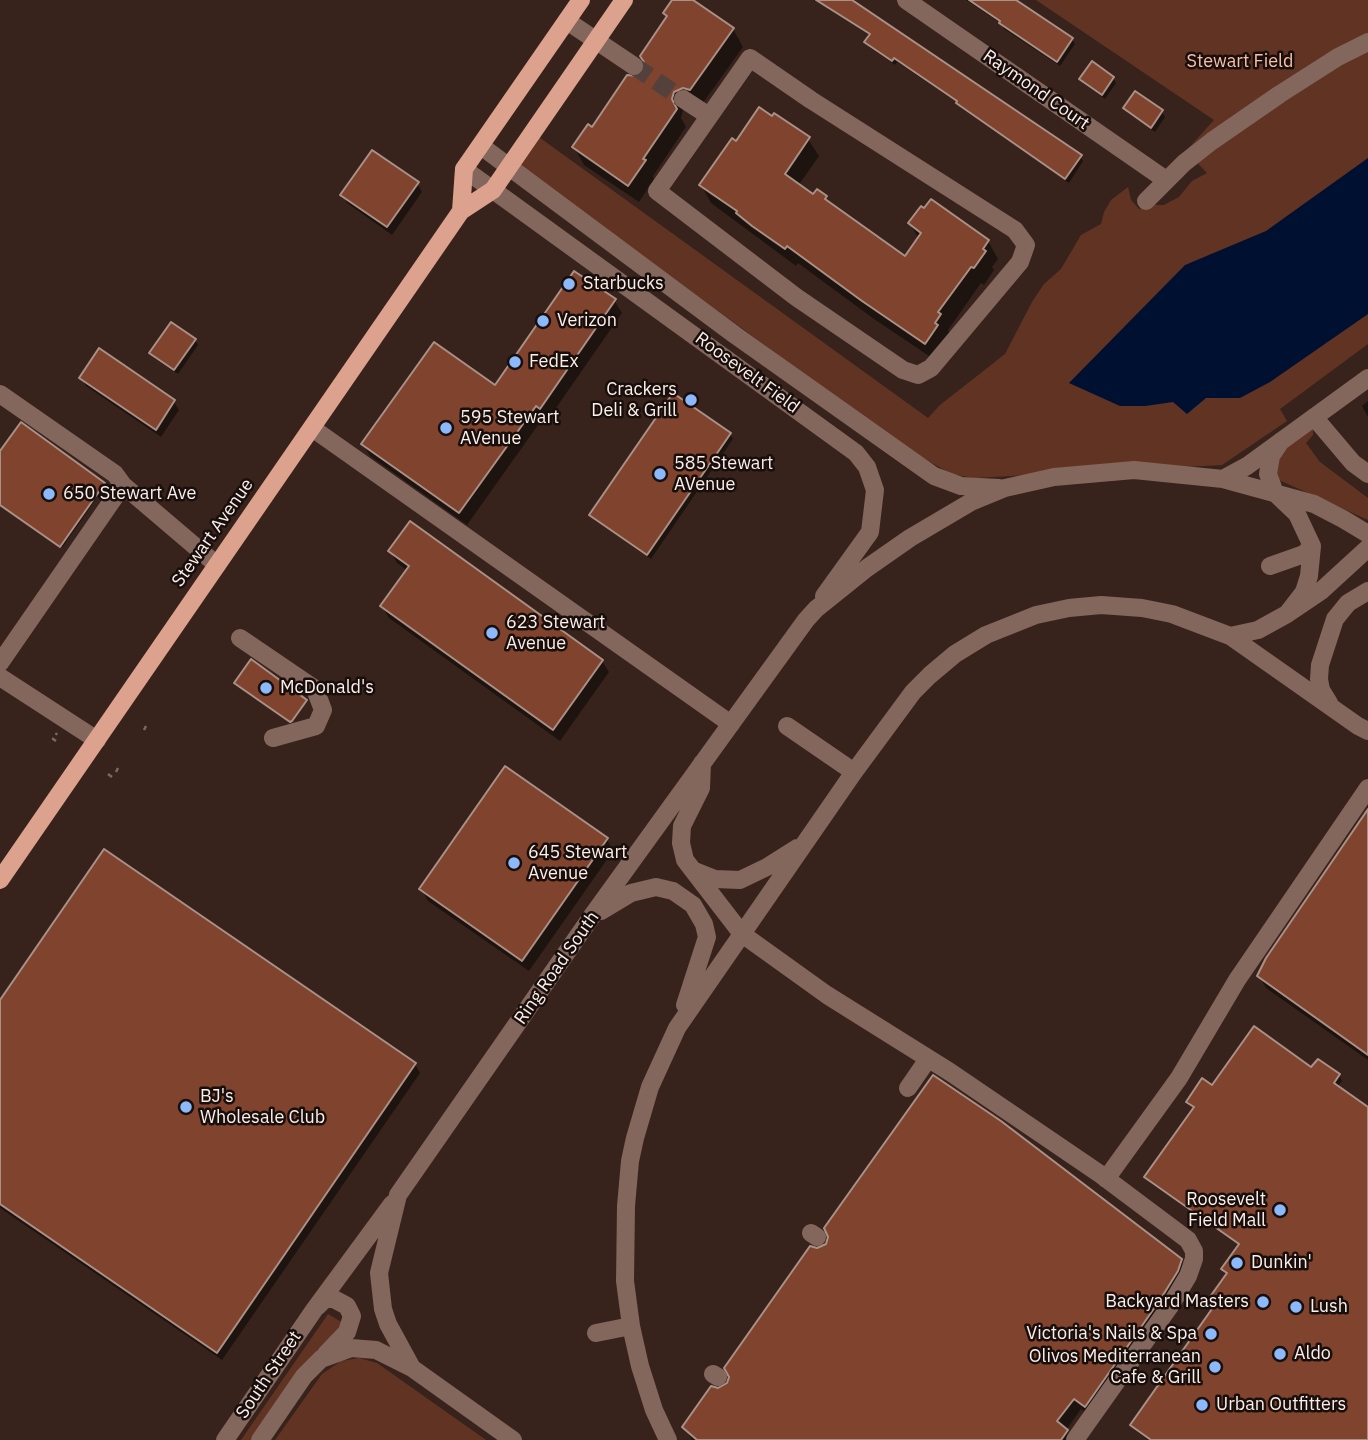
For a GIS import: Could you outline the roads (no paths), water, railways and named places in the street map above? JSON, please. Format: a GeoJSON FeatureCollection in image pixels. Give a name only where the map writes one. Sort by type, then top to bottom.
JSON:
{"type":"FeatureCollection","features":[{"type":"Feature","properties":{"kind":"main road"},"geometry":{"type":"LineString","coordinates":[[461,211],[464,169],[581,0]]}},
{"type":"Feature","properties":{"kind":"main road","name":"Stewart Avenue"},"geometry":{"type":"LineString","coordinates":[[0,880],[461,211],[494,190],[624,0]]}},
{"type":"Feature","properties":{"kind":"street","name":"Raymond Court"},"geometry":{"type":"LineString","coordinates":[[906,0],[1166,180]]}},
{"type":"Feature","properties":{"kind":"street"},"geometry":{"type":"LineString","coordinates":[[566,21],[634,66]]}},
{"type":"Feature","properties":{"kind":"street"},"geometry":{"type":"LineString","coordinates":[[1146,201],[1212,141],[1338,57],[1368,42]]}},
{"type":"Feature","properties":{"kind":"street"},"geometry":{"type":"LineString","coordinates":[[750,58],[1015,230],[1026,245],[1020,262],[931,368],[918,375],[902,370],[796,297],[657,191],[709,116],[750,58]]}},
{"type":"Feature","properties":{"kind":"street"},"geometry":{"type":"LineString","coordinates":[[683,99],[709,116]]}},
{"type":"Feature","properties":{"kind":"street","name":"Roosevelt Field"},"geometry":{"type":"LineString","coordinates":[[481,146],[735,335],[934,476],[961,486],[1006,488]]}},
{"type":"Feature","properties":{"kind":"street","name":"Roosevelt Field"},"geometry":{"type":"LineString","coordinates":[[464,169],[856,453],[867,467],[875,490],[870,532],[816,609]]}},
{"type":"Feature","properties":{"kind":"street"},"geometry":{"type":"LineString","coordinates":[[1223,479],[1247,466],[1368,378]]}},
{"type":"Feature","properties":{"kind":"street"},"geometry":{"type":"LineString","coordinates":[[0,394],[115,474],[123,485],[217,565]]}},
{"type":"Feature","properties":{"kind":"street"},"geometry":{"type":"LineString","coordinates":[[1314,417],[1353,463],[1368,474]]}},
{"type":"Feature","properties":{"kind":"street"},"geometry":{"type":"LineString","coordinates":[[312,428],[731,724]]}},
{"type":"Feature","properties":{"kind":"street"},"geometry":{"type":"LineString","coordinates":[[1281,441],[1271,456],[1268,474],[1275,493],[1297,514],[1312,547],[1309,576],[1304,592],[1287,614]]}},
{"type":"Feature","properties":{"kind":"street"},"geometry":{"type":"LineString","coordinates":[[1006,488],[1054,477],[1134,470],[1223,479],[1314,505],[1368,534]]}},
{"type":"Feature","properties":{"kind":"street"},"geometry":{"type":"LineString","coordinates":[[0,663],[123,485]]}},
{"type":"Feature","properties":{"kind":"street","name":"Ring Road South"},"geometry":{"type":"LineString","coordinates":[[412,1368],[388,1324],[383,1309],[379,1273],[398,1195],[592,916],[806,620],[867,568],[910,538],[971,502],[1006,488]]}},
{"type":"Feature","properties":{"kind":"street"},"geometry":{"type":"LineString","coordinates":[[1270,566],[1304,554],[1312,547]]}},
{"type":"Feature","properties":{"kind":"street"},"geometry":{"type":"LineString","coordinates":[[1230,636],[1258,630],[1287,614],[1321,592],[1368,548]]}},
{"type":"Feature","properties":{"kind":"street"},"geometry":{"type":"LineString","coordinates":[[1331,706],[1321,690],[1320,665],[1335,619],[1348,603],[1368,591]]}},
{"type":"Feature","properties":{"kind":"street"},"geometry":{"type":"LineString","coordinates":[[677,1028],[854,772],[913,692],[955,654],[986,635],[1036,615],[1069,608],[1101,605],[1142,608],[1172,614],[1230,636],[1368,731]]}},
{"type":"Feature","properties":{"kind":"street"},"geometry":{"type":"LineString","coordinates":[[240,638],[315,689],[323,710],[316,726],[273,738]]}},
{"type":"Feature","properties":{"kind":"street"},"geometry":{"type":"LineString","coordinates":[[0,677],[97,740]]}},
{"type":"Feature","properties":{"kind":"street"},"geometry":{"type":"LineString","coordinates":[[787,726],[854,772]]}},
{"type":"Feature","properties":{"kind":"street"},"geometry":{"type":"LineString","coordinates":[[702,762],[701,788],[682,826],[681,843],[685,860],[742,934],[827,995],[929,1059],[1106,1179],[1188,1240],[1195,1259],[1188,1276],[1170,1306],[1075,1440]]}},
{"type":"Feature","properties":{"kind":"street"},"geometry":{"type":"LineString","coordinates":[[1106,1179],[1179,1078],[1237,980],[1368,788]]}},
{"type":"Feature","properties":{"kind":"street"},"geometry":{"type":"LineString","coordinates":[[692,869],[715,879],[740,880],[803,845]]}},
{"type":"Feature","properties":{"kind":"street"},"geometry":{"type":"LineString","coordinates":[[592,916],[631,893],[656,887],[682,895],[698,912],[706,930],[706,944],[677,1028],[650,1087],[632,1149],[625,1219],[627,1301],[631,1326],[647,1389],[668,1440]]}},
{"type":"Feature","properties":{"kind":"street"},"geometry":{"type":"LineString","coordinates":[[908,1088],[929,1059]]}},
{"type":"Feature","properties":{"kind":"street","name":"South Street"},"geometry":{"type":"LineString","coordinates":[[225,1440],[314,1310],[398,1195]]}},
{"type":"Feature","properties":{"kind":"street","name":"South Street"},"geometry":{"type":"LineString","coordinates":[[260,1440],[304,1376],[347,1332],[352,1316],[348,1306],[334,1298],[326,1299],[314,1310]]}},
{"type":"Feature","properties":{"kind":"street"},"geometry":{"type":"LineString","coordinates":[[596,1333],[631,1326]]}},
{"type":"Feature","properties":{"kind":"street","name":"South Street"},"geometry":{"type":"LineString","coordinates":[[321,1359],[351,1348],[376,1350],[412,1368],[513,1440]]}},
{"type":"Feature","properties":{"kind":"water"},"geometry":{"type":"Polygon","coordinates":[[[1368,158],[1368,314],[1270,382],[1240,398],[1206,398],[1187,414],[1173,402],[1120,406],[1069,383],[1185,265],[1266,231],[1368,158]]]}},
{"type":"Feature","properties":{"kind":"tunnel"},"geometry":{"type":"LineString","coordinates":[[634,66],[683,99]]}},
{"type":"Feature","properties":{"kind":"place","name":"Starbucks"},"geometry":{"type":"Point","coordinates":[569,284]}},
{"type":"Feature","properties":{"kind":"place","name":"Verizon"},"geometry":{"type":"Point","coordinates":[543,321]}},
{"type":"Feature","properties":{"kind":"place","name":"FedEx"},"geometry":{"type":"Point","coordinates":[515,362]}},
{"type":"Feature","properties":{"kind":"place","name":"Crackers Deli & Grill"},"geometry":{"type":"Point","coordinates":[691,400]}},
{"type":"Feature","properties":{"kind":"place","name":"595 Stewart AVenue"},"geometry":{"type":"Point","coordinates":[446,428]}},
{"type":"Feature","properties":{"kind":"place","name":"585 Stewart AVenue"},"geometry":{"type":"Point","coordinates":[660,474]}},
{"type":"Feature","properties":{"kind":"place","name":"650 Stewart Ave"},"geometry":{"type":"Point","coordinates":[49,494]}},
{"type":"Feature","properties":{"kind":"place","name":"623 Stewart Avenue"},"geometry":{"type":"Point","coordinates":[492,633]}},
{"type":"Feature","properties":{"kind":"place","name":"McDonald's"},"geometry":{"type":"Point","coordinates":[266,688]}},
{"type":"Feature","properties":{"kind":"place","name":"645 Stewart Avenue"},"geometry":{"type":"Point","coordinates":[514,863]}},
{"type":"Feature","properties":{"kind":"place","name":"BJ's Wholesale Club"},"geometry":{"type":"Point","coordinates":[186,1107]}},
{"type":"Feature","properties":{"kind":"place","name":"Roosevelt Field Mall"},"geometry":{"type":"Point","coordinates":[1280,1210]}},
{"type":"Feature","properties":{"kind":"place","name":"Dunkin'"},"geometry":{"type":"Point","coordinates":[1237,1263]}},
{"type":"Feature","properties":{"kind":"place","name":"Backyard Masters"},"geometry":{"type":"Point","coordinates":[1263,1302]}},
{"type":"Feature","properties":{"kind":"place","name":"Lush"},"geometry":{"type":"Point","coordinates":[1296,1307]}},
{"type":"Feature","properties":{"kind":"place","name":"Victoria's Nails & Spa"},"geometry":{"type":"Point","coordinates":[1211,1334]}},
{"type":"Feature","properties":{"kind":"place","name":"Aldo"},"geometry":{"type":"Point","coordinates":[1280,1354]}},
{"type":"Feature","properties":{"kind":"place","name":"Olivos Mediterranean Cafe & Grill"},"geometry":{"type":"Point","coordinates":[1215,1367]}},
{"type":"Feature","properties":{"kind":"place","name":"Urban Outfitters"},"geometry":{"type":"Point","coordinates":[1202,1405]}},
{"type":"Feature","properties":{"kind":"park label","name":"Stewart Field"},"geometry":{"type":"Point","coordinates":[1240,62]}}]}
